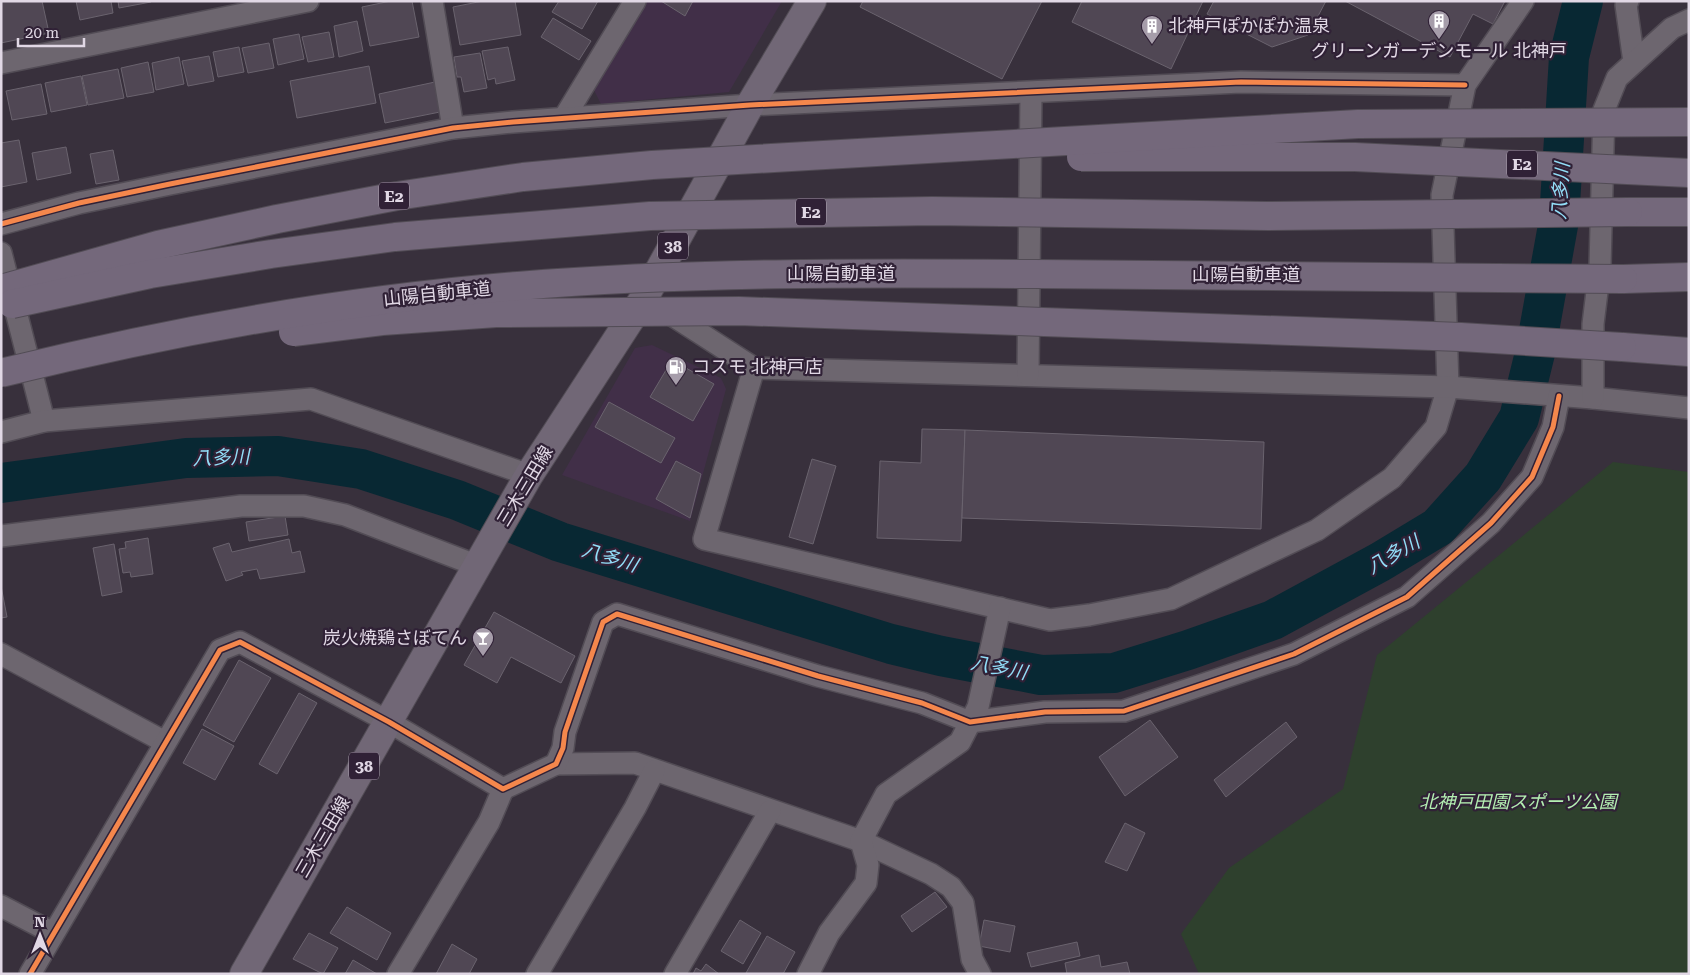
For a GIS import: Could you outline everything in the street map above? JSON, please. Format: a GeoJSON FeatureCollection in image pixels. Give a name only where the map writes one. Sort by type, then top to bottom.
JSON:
{"type":"FeatureCollection","features":[{"type":"Feature","properties":{"kind":"highway"},"geometry":{"type":"LineString","coordinates":[[795,158],[1358,124],[1689,122]]}},
{"type":"Feature","properties":{"kind":"highway","name":"E2"},"geometry":{"type":"LineString","coordinates":[[1,289],[158,245],[397,196],[523,177],[652,165],[795,158],[1355,157],[1689,173]]}},
{"type":"Feature","properties":{"kind":"highway","name":"E2"},"geometry":{"type":"LineString","coordinates":[[1,307],[37,297],[150,274],[280,252],[395,237],[650,216],[932,211],[1267,216],[1689,212]]}},
{"type":"Feature","properties":{"kind":"highway","name":"山陽自動車道"},"geometry":{"type":"LineString","coordinates":[[1,373],[94,350],[233,322],[376,301],[518,286],[667,277],[838,273],[1689,277]]}},
{"type":"Feature","properties":{"kind":"highway"},"geometry":{"type":"LineString","coordinates":[[1,385],[96,362],[238,338],[382,321],[506,313],[749,312],[1461,337],[1689,352]]}},
{"type":"Feature","properties":{"kind":"main road","name":"三木三田線"},"geometry":{"type":"LineString","coordinates":[[244,974],[526,480],[644,298],[750,105],[812,1]]}},
{"type":"Feature","properties":{"kind":"street"},"geometry":{"type":"LineString","coordinates":[[1,63],[308,1]]}},
{"type":"Feature","properties":{"kind":"street"},"geometry":{"type":"LineString","coordinates":[[432,1],[453,128]]}},
{"type":"Feature","properties":{"kind":"street"},"geometry":{"type":"LineString","coordinates":[[564,118],[635,1]]}},
{"type":"Feature","properties":{"kind":"street"},"geometry":{"type":"LineString","coordinates":[[754,368],[704,539],[998,616],[1050,620],[1089,615],[1171,599],[1317,530],[1392,478],[1436,427],[1448,387],[1442,195],[1465,85],[1522,1]]}},
{"type":"Feature","properties":{"kind":"street"},"geometry":{"type":"LineString","coordinates":[[1628,1],[1626,6],[1634,62]]}},
{"type":"Feature","properties":{"kind":"street"},"geometry":{"type":"LineString","coordinates":[[1593,398],[1593,324],[1600,267],[1604,110],[1617,78],[1672,28],[1689,20]]}},
{"type":"Feature","properties":{"kind":"street"},"geometry":{"type":"LineString","coordinates":[[1,224],[79,203],[453,128],[750,105],[1240,82],[1465,85]]}},
{"type":"Feature","properties":{"kind":"street"},"geometry":{"type":"LineString","coordinates":[[1028,375],[1030,93]]}},
{"type":"Feature","properties":{"kind":"street"},"geometry":{"type":"LineString","coordinates":[[1,253],[44,421]]}},
{"type":"Feature","properties":{"kind":"street"},"geometry":{"type":"LineString","coordinates":[[644,298],[754,368],[1448,387],[1593,398],[1689,408]]}},
{"type":"Feature","properties":{"kind":"street"},"geometry":{"type":"LineString","coordinates":[[556,764],[563,748],[565,732],[603,622],[617,614],[818,676],[974,715],[1124,711],[1294,654],[1407,597],[1492,523],[1532,477],[1553,427],[1559,396]]}},
{"type":"Feature","properties":{"kind":"street"},"geometry":{"type":"LineString","coordinates":[[1,432],[44,421],[311,399],[526,480]]}},
{"type":"Feature","properties":{"kind":"street"},"geometry":{"type":"LineString","coordinates":[[1,536],[241,506],[304,506],[345,515],[480,562]]}},
{"type":"Feature","properties":{"kind":"street"},"geometry":{"type":"LineString","coordinates":[[808,974],[829,933],[866,883],[868,865],[861,841],[886,794],[960,742],[974,715],[998,616]]}},
{"type":"Feature","properties":{"kind":"street"},"geometry":{"type":"LineString","coordinates":[[30,974],[52,933],[220,650],[240,642],[389,722],[503,789]]}},
{"type":"Feature","properties":{"kind":"street"},"geometry":{"type":"LineString","coordinates":[[1,654],[165,742]]}},
{"type":"Feature","properties":{"kind":"street"},"geometry":{"type":"LineString","coordinates":[[398,974],[489,822],[503,789],[556,764],[635,763],[861,841],[931,874],[951,887],[963,903],[972,959],[980,974]]}},
{"type":"Feature","properties":{"kind":"street"},"geometry":{"type":"LineString","coordinates":[[537,974],[635,808],[654,770]]}},
{"type":"Feature","properties":{"kind":"street"},"geometry":{"type":"LineString","coordinates":[[675,974],[770,811]]}},
{"type":"Feature","properties":{"kind":"street"},"geometry":{"type":"LineString","coordinates":[[1,906],[52,933]]}},
{"type":"Feature","properties":{"kind":"shaded area"},"geometry":{"type":"Polygon","coordinates":[[[647,1],[782,1],[729,92],[601,104],[594,90],[647,1]]]}},
{"type":"Feature","properties":{"kind":"shaded area"},"geometry":{"type":"Polygon","coordinates":[[[652,345],[721,378],[726,389],[690,521],[562,475],[635,348],[652,345]]]}},
{"type":"Feature","properties":{"kind":"green space","name":"北神戸田園スポーツ公園"},"geometry":{"type":"Polygon","coordinates":[[[1613,462],[1689,472],[1689,974],[1199,974],[1181,934],[1229,868],[1343,789],[1377,655],[1613,462]]]}},
{"type":"Feature","properties":{"kind":"building"},"geometry":{"type":"Polygon","coordinates":[[[1,1],[42,1],[49,33],[1,43],[1,1]]]}},
{"type":"Feature","properties":{"kind":"building"},"geometry":{"type":"Polygon","coordinates":[[[76,1],[111,1],[113,13],[80,20],[76,1]]]}},
{"type":"Feature","properties":{"kind":"building"},"geometry":{"type":"Polygon","coordinates":[[[118,1],[151,1],[151,2],[119,8],[118,1]]]}},
{"type":"Feature","properties":{"kind":"building"},"geometry":{"type":"Polygon","coordinates":[[[391,1],[412,1],[419,37],[370,46],[362,7],[391,1]]]}},
{"type":"Feature","properties":{"kind":"building"},"geometry":{"type":"Polygon","coordinates":[[[483,1],[515,1],[521,35],[460,45],[453,7],[483,1]]]}},
{"type":"Feature","properties":{"kind":"building"},"geometry":{"type":"Polygon","coordinates":[[[559,1],[598,1],[582,29],[552,12],[559,1]]]}},
{"type":"Feature","properties":{"kind":"building"},"geometry":{"type":"Polygon","coordinates":[[[661,1],[693,1],[685,16],[661,1]]]}},
{"type":"Feature","properties":{"kind":"building"},"geometry":{"type":"Polygon","coordinates":[[[863,1],[1042,1],[1002,79],[860,7],[863,1]]]}},
{"type":"Feature","properties":{"kind":"building","name":"北神戸ぽかぽか温泉"},"geometry":{"type":"Polygon","coordinates":[[[1082,1],[1203,1],[1171,69],[1072,22],[1082,1]]]}},
{"type":"Feature","properties":{"kind":"building","name":"グリーンガーデンモール 北神戸"},"geometry":{"type":"Polygon","coordinates":[[[1214,1],[1326,1],[1308,35],[1272,47],[1207,14],[1214,1]]]}},
{"type":"Feature","properties":{"kind":"building","name":"グリーンガーデンモール 北神戸"},"geometry":{"type":"Polygon","coordinates":[[[1345,1],[1505,1],[1493,24],[1473,14],[1450,57],[1345,1]]]}},
{"type":"Feature","properties":{"kind":"building"},"geometry":{"type":"Polygon","coordinates":[[[553,18],[591,41],[579,60],[541,37],[553,18]]]}},
{"type":"Feature","properties":{"kind":"building"},"geometry":{"type":"Polygon","coordinates":[[[357,21],[363,51],[339,57],[334,26],[357,21]]]}},
{"type":"Feature","properties":{"kind":"building"},"geometry":{"type":"Polygon","coordinates":[[[329,32],[334,57],[308,62],[302,37],[329,32]]]}},
{"type":"Feature","properties":{"kind":"building"},"geometry":{"type":"Polygon","coordinates":[[[299,34],[304,59],[278,65],[273,39],[299,34]]]}},
{"type":"Feature","properties":{"kind":"building"},"geometry":{"type":"Polygon","coordinates":[[[269,43],[274,68],[248,73],[242,48],[269,43]]]}},
{"type":"Feature","properties":{"kind":"building"},"geometry":{"type":"Polygon","coordinates":[[[239,47],[244,72],[218,77],[213,52],[239,47]]]}},
{"type":"Feature","properties":{"kind":"building"},"geometry":{"type":"Polygon","coordinates":[[[508,47],[515,80],[496,84],[495,78],[488,80],[482,51],[508,47]]]}},
{"type":"Feature","properties":{"kind":"building"},"geometry":{"type":"Polygon","coordinates":[[[480,53],[487,88],[464,92],[461,77],[457,77],[454,57],[480,53]]]}},
{"type":"Feature","properties":{"kind":"building"},"geometry":{"type":"Polygon","coordinates":[[[209,56],[214,81],[188,86],[182,61],[209,56]]]}},
{"type":"Feature","properties":{"kind":"building"},"geometry":{"type":"Polygon","coordinates":[[[179,57],[184,84],[156,90],[152,63],[179,57]]]}},
{"type":"Feature","properties":{"kind":"building"},"geometry":{"type":"Polygon","coordinates":[[[148,62],[154,92],[127,97],[121,68],[148,62]]]}},
{"type":"Feature","properties":{"kind":"building"},"geometry":{"type":"Polygon","coordinates":[[[369,66],[376,103],[297,118],[290,81],[369,66]]]}},
{"type":"Feature","properties":{"kind":"building"},"geometry":{"type":"Polygon","coordinates":[[[118,69],[124,98],[88,105],[82,76],[118,69]]]}},
{"type":"Feature","properties":{"kind":"building"},"geometry":{"type":"Polygon","coordinates":[[[81,76],[87,105],[51,112],[45,83],[81,76]]]}},
{"type":"Feature","properties":{"kind":"building"},"geometry":{"type":"Polygon","coordinates":[[[435,82],[440,112],[385,123],[379,94],[435,82]]]}},
{"type":"Feature","properties":{"kind":"building"},"geometry":{"type":"Polygon","coordinates":[[[41,84],[47,114],[12,120],[6,91],[41,84]]]}},
{"type":"Feature","properties":{"kind":"building"},"geometry":{"type":"Polygon","coordinates":[[[19,140],[27,182],[1,187],[1,143],[19,140]]]}},
{"type":"Feature","properties":{"kind":"building"},"geometry":{"type":"Polygon","coordinates":[[[66,147],[71,173],[37,180],[32,153],[66,147]]]}},
{"type":"Feature","properties":{"kind":"building"},"geometry":{"type":"Polygon","coordinates":[[[113,150],[119,180],[96,184],[90,154],[113,150]]]}},
{"type":"Feature","properties":{"kind":"building"},"geometry":{"type":"Polygon","coordinates":[[[672,360],[714,384],[693,421],[650,397],[672,360]]]}},
{"type":"Feature","properties":{"kind":"building"},"geometry":{"type":"Polygon","coordinates":[[[609,402],[675,438],[661,463],[595,427],[609,402]]]}},
{"type":"Feature","properties":{"kind":"building"},"geometry":{"type":"Polygon","coordinates":[[[922,429],[965,430],[961,541],[877,538],[880,461],[921,463],[922,429]]]}},
{"type":"Feature","properties":{"kind":"building"},"geometry":{"type":"Polygon","coordinates":[[[965,430],[1264,442],[1261,529],[962,518],[965,430]]]}},
{"type":"Feature","properties":{"kind":"building"},"geometry":{"type":"Polygon","coordinates":[[[812,459],[836,466],[813,544],[789,537],[812,459]]]}},
{"type":"Feature","properties":{"kind":"building"},"geometry":{"type":"Polygon","coordinates":[[[676,461],[701,474],[690,518],[656,499],[676,461]]]}},
{"type":"Feature","properties":{"kind":"building"},"geometry":{"type":"Polygon","coordinates":[[[285,516],[288,535],[249,541],[246,522],[285,516]]]}},
{"type":"Feature","properties":{"kind":"building"},"geometry":{"type":"Polygon","coordinates":[[[148,538],[153,574],[131,577],[130,572],[123,573],[119,549],[126,548],[125,542],[148,538]]]}},
{"type":"Feature","properties":{"kind":"building"},"geometry":{"type":"Polygon","coordinates":[[[289,539],[292,553],[300,551],[305,572],[260,579],[257,569],[241,572],[243,575],[226,581],[213,548],[229,543],[232,552],[289,539]]]}},
{"type":"Feature","properties":{"kind":"building"},"geometry":{"type":"Polygon","coordinates":[[[114,544],[122,592],[102,596],[93,548],[114,544]]]}},
{"type":"Feature","properties":{"kind":"building"},"geometry":{"type":"Polygon","coordinates":[[[1,586],[7,617],[1,618],[1,586]]]}},
{"type":"Feature","properties":{"kind":"building"},"geometry":{"type":"Polygon","coordinates":[[[494,612],[575,656],[561,683],[511,657],[497,683],[464,665],[494,612]]]}},
{"type":"Feature","properties":{"kind":"building"},"geometry":{"type":"Polygon","coordinates":[[[239,660],[271,678],[234,742],[203,725],[239,660]]]}},
{"type":"Feature","properties":{"kind":"building"},"geometry":{"type":"Polygon","coordinates":[[[299,693],[317,703],[277,774],[259,764],[299,693]]]}},
{"type":"Feature","properties":{"kind":"building"},"geometry":{"type":"Polygon","coordinates":[[[1150,720],[1178,757],[1125,796],[1099,757],[1150,720]]]}},
{"type":"Feature","properties":{"kind":"building"},"geometry":{"type":"Polygon","coordinates":[[[1286,722],[1297,737],[1226,797],[1214,780],[1286,722]]]}},
{"type":"Feature","properties":{"kind":"building"},"geometry":{"type":"Polygon","coordinates":[[[202,729],[234,746],[215,780],[183,763],[202,729]]]}},
{"type":"Feature","properties":{"kind":"building"},"geometry":{"type":"Polygon","coordinates":[[[1125,823],[1145,833],[1127,871],[1105,862],[1125,823]]]}},
{"type":"Feature","properties":{"kind":"building"},"geometry":{"type":"Polygon","coordinates":[[[935,892],[947,907],[912,932],[901,916],[935,892]]]}},
{"type":"Feature","properties":{"kind":"building"},"geometry":{"type":"Polygon","coordinates":[[[347,907],[391,933],[377,960],[330,933],[347,907]]]}},
{"type":"Feature","properties":{"kind":"building"},"geometry":{"type":"Polygon","coordinates":[[[740,920],[761,933],[743,964],[721,951],[740,920]]]}},
{"type":"Feature","properties":{"kind":"building"},"geometry":{"type":"Polygon","coordinates":[[[984,920],[1015,926],[1010,952],[979,946],[984,920]]]}},
{"type":"Feature","properties":{"kind":"building"},"geometry":{"type":"Polygon","coordinates":[[[309,933],[338,948],[323,974],[293,959],[309,933]]]}},
{"type":"Feature","properties":{"kind":"building"},"geometry":{"type":"Polygon","coordinates":[[[767,936],[795,952],[783,974],[747,974],[746,973],[767,936]]]}},
{"type":"Feature","properties":{"kind":"building"},"geometry":{"type":"Polygon","coordinates":[[[1077,942],[1080,956],[1031,967],[1027,953],[1077,942]]]}},
{"type":"Feature","properties":{"kind":"building"},"geometry":{"type":"Polygon","coordinates":[[[452,944],[477,959],[469,974],[436,974],[452,944]]]}},
{"type":"Feature","properties":{"kind":"building"},"geometry":{"type":"Polygon","coordinates":[[[1099,955],[1101,967],[1127,962],[1130,974],[1067,974],[1065,963],[1099,955]]]}},
{"type":"Feature","properties":{"kind":"building"},"geometry":{"type":"Polygon","coordinates":[[[353,960],[377,974],[345,974],[353,960]]]}},
{"type":"Feature","properties":{"kind":"building"},"geometry":{"type":"Polygon","coordinates":[[[706,964],[719,974],[693,974],[696,968],[701,971],[706,964]]]}},
{"type":"Feature","properties":{"kind":"waterway","name":"八多川"},"geometry":{"type":"LineString","coordinates":[[1,483],[186,458],[278,456],[361,469],[457,500],[560,542],[891,644],[941,656],[1041,675],[1114,673],[1188,650],[1273,620],[1380,562],[1438,527],[1483,477],[1519,418],[1535,353],[1559,220],[1569,57],[1583,1]]}},
{"type":"Feature","properties":{"kind":"cycle path"},"geometry":{"type":"LineString","coordinates":[[1,224],[79,203],[170,184],[453,128],[513,122],[750,105],[1241,82],[1465,85]]}},
{"type":"Feature","properties":{"kind":"cycle path"},"geometry":{"type":"LineString","coordinates":[[30,974],[220,650],[240,642],[389,722],[503,789],[556,764],[563,748],[565,732],[603,622],[617,614],[818,676],[922,703],[970,722],[1045,712],[1124,711],[1294,654],[1407,597],[1491,523],[1532,477],[1553,427],[1559,396]]}},
{"type":"Feature","properties":{"kind":"place","name":"グリーンガーデンモール 北神戸"},"geometry":{"type":"Point","coordinates":[1439,40]}},
{"type":"Feature","properties":{"kind":"place","name":"北神戸ぽかぽか温泉"},"geometry":{"type":"Point","coordinates":[1152,45]}},
{"type":"Feature","properties":{"kind":"place","name":"コスモ 北神戸店"},"geometry":{"type":"Point","coordinates":[676,386]}},
{"type":"Feature","properties":{"kind":"place","name":"炭火焼鶏さぼてん"},"geometry":{"type":"Point","coordinates":[483,657]}}]}
